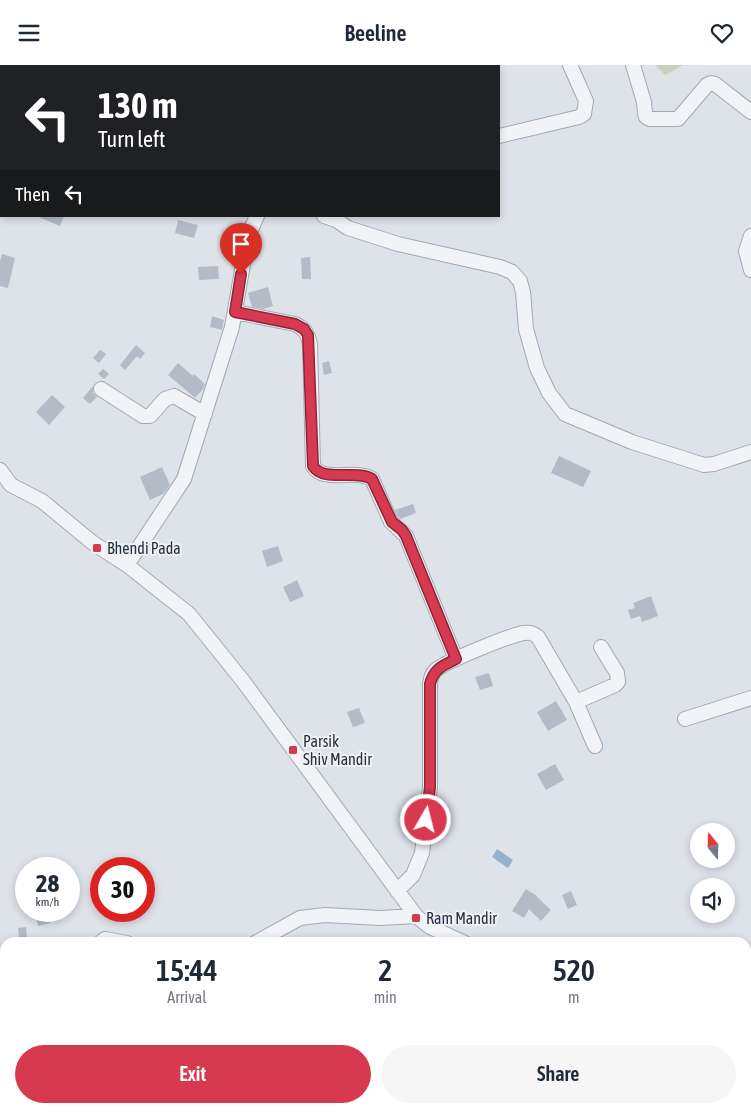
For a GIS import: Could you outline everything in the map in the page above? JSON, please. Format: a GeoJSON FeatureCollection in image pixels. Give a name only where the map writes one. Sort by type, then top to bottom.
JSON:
{"type":"FeatureCollection","features":[{"type":"Feature","properties":{"kind":"street"},"geometry":{"type":"LineString","coordinates":[[500,136],[579,117],[584,114],[586,101],[570,65]]}},
{"type":"Feature","properties":{"kind":"street"},"geometry":{"type":"LineString","coordinates":[[633,65],[644,102],[646,117],[650,119],[678,119],[707,85],[711,83],[716,84],[751,112]]}},
{"type":"Feature","properties":{"kind":"street"},"geometry":{"type":"LineString","coordinates":[[127,565],[184,479],[232,327],[248,236],[257,217]]}},
{"type":"Feature","properties":{"kind":"street"},"geometry":{"type":"LineString","coordinates":[[327,217],[336,220],[348,228],[398,244],[500,267],[512,273],[520,281],[523,292],[526,329],[537,368],[549,393],[565,413],[632,441],[704,465],[714,464],[751,452]]}},
{"type":"Feature","properties":{"kind":"street"},"geometry":{"type":"LineString","coordinates":[[751,237],[746,251],[751,270]]}},
{"type":"Feature","properties":{"kind":"street"},"geometry":{"type":"LineString","coordinates":[[235,312],[295,324],[304,329],[308,335],[310,345],[313,466],[317,472],[324,474],[361,475],[372,479],[392,522],[406,536],[456,659]]}},
{"type":"Feature","properties":{"kind":"street"},"geometry":{"type":"LineString","coordinates":[[101,389],[143,416],[150,416],[165,399],[174,396],[205,414]]}},
{"type":"Feature","properties":{"kind":"street"},"geometry":{"type":"LineString","coordinates":[[0,470],[11,485],[42,501],[93,543],[127,565],[188,614],[243,681],[416,916],[430,927],[451,937]]}},
{"type":"Feature","properties":{"kind":"street"},"geometry":{"type":"LineString","coordinates":[[397,891],[413,875],[422,853],[430,787],[430,684],[432,675],[437,669],[514,635],[533,633],[538,637],[576,702],[594,746]]}},
{"type":"Feature","properties":{"kind":"street"},"geometry":{"type":"LineString","coordinates":[[576,702],[618,682],[617,673],[602,647]]}},
{"type":"Feature","properties":{"kind":"street"},"geometry":{"type":"LineString","coordinates":[[685,719],[751,698]]}},
{"type":"Feature","properties":{"kind":"street"},"geometry":{"type":"LineString","coordinates":[[266,937],[300,918],[325,915],[380,919],[416,916]]}},
{"type":"Feature","properties":{"kind":"green space"},"geometry":{"type":"Polygon","coordinates":[[[655,65],[683,65],[665,75],[655,65]]]}},
{"type":"Feature","properties":{"kind":"water"},"geometry":{"type":"Polygon","coordinates":[[[497,849],[513,860],[508,868],[492,857],[497,849]]]}},
{"type":"Feature","properties":{"kind":"building"},"geometry":{"type":"Polygon","coordinates":[[[38,217],[64,217],[60,226],[38,217]]]}},
{"type":"Feature","properties":{"kind":"building"},"geometry":{"type":"Polygon","coordinates":[[[178,220],[198,225],[194,238],[175,233],[178,220]]]}},
{"type":"Feature","properties":{"kind":"building"},"geometry":{"type":"Polygon","coordinates":[[[2,254],[15,258],[8,288],[0,286],[0,261],[2,254]]]}},
{"type":"Feature","properties":{"kind":"building"},"geometry":{"type":"Polygon","coordinates":[[[310,257],[311,279],[302,279],[301,258],[310,257]]]}},
{"type":"Feature","properties":{"kind":"building"},"geometry":{"type":"Polygon","coordinates":[[[218,266],[219,279],[199,280],[198,267],[218,266]]]}},
{"type":"Feature","properties":{"kind":"building"},"geometry":{"type":"Polygon","coordinates":[[[268,287],[273,306],[263,309],[252,307],[248,293],[268,287]]]}},
{"type":"Feature","properties":{"kind":"building"},"geometry":{"type":"Polygon","coordinates":[[[212,316],[224,320],[222,330],[210,327],[212,316]]]}},
{"type":"Feature","properties":{"kind":"building"},"geometry":{"type":"Polygon","coordinates":[[[136,345],[145,353],[140,359],[137,356],[125,370],[120,365],[136,345]]]}},
{"type":"Feature","properties":{"kind":"building"},"geometry":{"type":"Polygon","coordinates":[[[100,350],[106,354],[99,363],[93,358],[100,350]]]}},
{"type":"Feature","properties":{"kind":"building"},"geometry":{"type":"Polygon","coordinates":[[[329,361],[332,373],[324,375],[322,363],[329,361]]]}},
{"type":"Feature","properties":{"kind":"building"},"geometry":{"type":"Polygon","coordinates":[[[178,363],[205,384],[195,398],[168,375],[178,363]]]}},
{"type":"Feature","properties":{"kind":"building"},"geometry":{"type":"Polygon","coordinates":[[[103,369],[109,374],[104,379],[98,374],[103,369]]]}},
{"type":"Feature","properties":{"kind":"building"},"geometry":{"type":"Polygon","coordinates":[[[93,386],[93,393],[97,397],[90,404],[83,398],[93,386]]]}},
{"type":"Feature","properties":{"kind":"building"},"geometry":{"type":"Polygon","coordinates":[[[52,395],[65,407],[49,425],[36,412],[52,395]]]}},
{"type":"Feature","properties":{"kind":"building"},"geometry":{"type":"Polygon","coordinates":[[[559,456],[591,471],[583,487],[551,473],[559,456]]]}},
{"type":"Feature","properties":{"kind":"building"},"geometry":{"type":"Polygon","coordinates":[[[162,467],[170,485],[163,494],[150,500],[140,477],[162,467]]]}},
{"type":"Feature","properties":{"kind":"building"},"geometry":{"type":"Polygon","coordinates":[[[413,504],[416,513],[400,519],[398,517],[395,510],[413,504]]]}},
{"type":"Feature","properties":{"kind":"building"},"geometry":{"type":"Polygon","coordinates":[[[278,546],[283,561],[267,567],[262,551],[278,546]]]}},
{"type":"Feature","properties":{"kind":"building"},"geometry":{"type":"Polygon","coordinates":[[[297,580],[304,596],[290,602],[283,587],[297,580]]]}},
{"type":"Feature","properties":{"kind":"building"},"geometry":{"type":"Polygon","coordinates":[[[651,596],[658,616],[642,622],[640,616],[631,619],[628,610],[635,608],[633,603],[651,596]]]}},
{"type":"Feature","properties":{"kind":"building"},"geometry":{"type":"Polygon","coordinates":[[[489,673],[493,686],[480,690],[475,677],[489,673]]]}},
{"type":"Feature","properties":{"kind":"building"},"geometry":{"type":"Polygon","coordinates":[[[556,701],[567,720],[548,731],[537,712],[556,701]]]}},
{"type":"Feature","properties":{"kind":"building"},"geometry":{"type":"Polygon","coordinates":[[[359,708],[365,723],[353,727],[347,712],[359,708]]]}},
{"type":"Feature","properties":{"kind":"building"},"geometry":{"type":"Polygon","coordinates":[[[555,764],[564,780],[546,790],[537,774],[555,764]]]}},
{"type":"Feature","properties":{"kind":"building"},"geometry":{"type":"Polygon","coordinates":[[[526,889],[537,896],[551,910],[541,921],[529,909],[524,918],[512,911],[526,889]]]}},
{"type":"Feature","properties":{"kind":"building"},"geometry":{"type":"Polygon","coordinates":[[[571,891],[577,905],[568,909],[562,895],[571,891]]]}},
{"type":"Feature","properties":{"kind":"building"},"geometry":{"type":"Polygon","coordinates":[[[37,922],[50,922],[50,923],[38,926],[37,922]]]}},
{"type":"Feature","properties":{"kind":"building"},"geometry":{"type":"Polygon","coordinates":[[[26,927],[27,937],[19,937],[18,928],[26,927]]]}},
{"type":"Feature","properties":{"kind":"place","name":"Bhendi Pada"},"geometry":{"type":"Point","coordinates":[97,548]}},
{"type":"Feature","properties":{"kind":"place","name":"Parsik Shiv Mandir"},"geometry":{"type":"Point","coordinates":[293,750]}},
{"type":"Feature","properties":{"kind":"place","name":"Ram Mandir"},"geometry":{"type":"Point","coordinates":[416,918]}},
{"type":"Feature","properties":{"kind":"route"},"geometry":{"type":"LineString","coordinates":[[241,274],[235,312],[295,324],[304,329],[308,335],[310,345],[313,466],[317,472],[324,474],[361,475],[372,479],[389,517],[406,536],[456,659],[437,669],[432,675],[430,684],[430,787],[426,820]]}}]}
